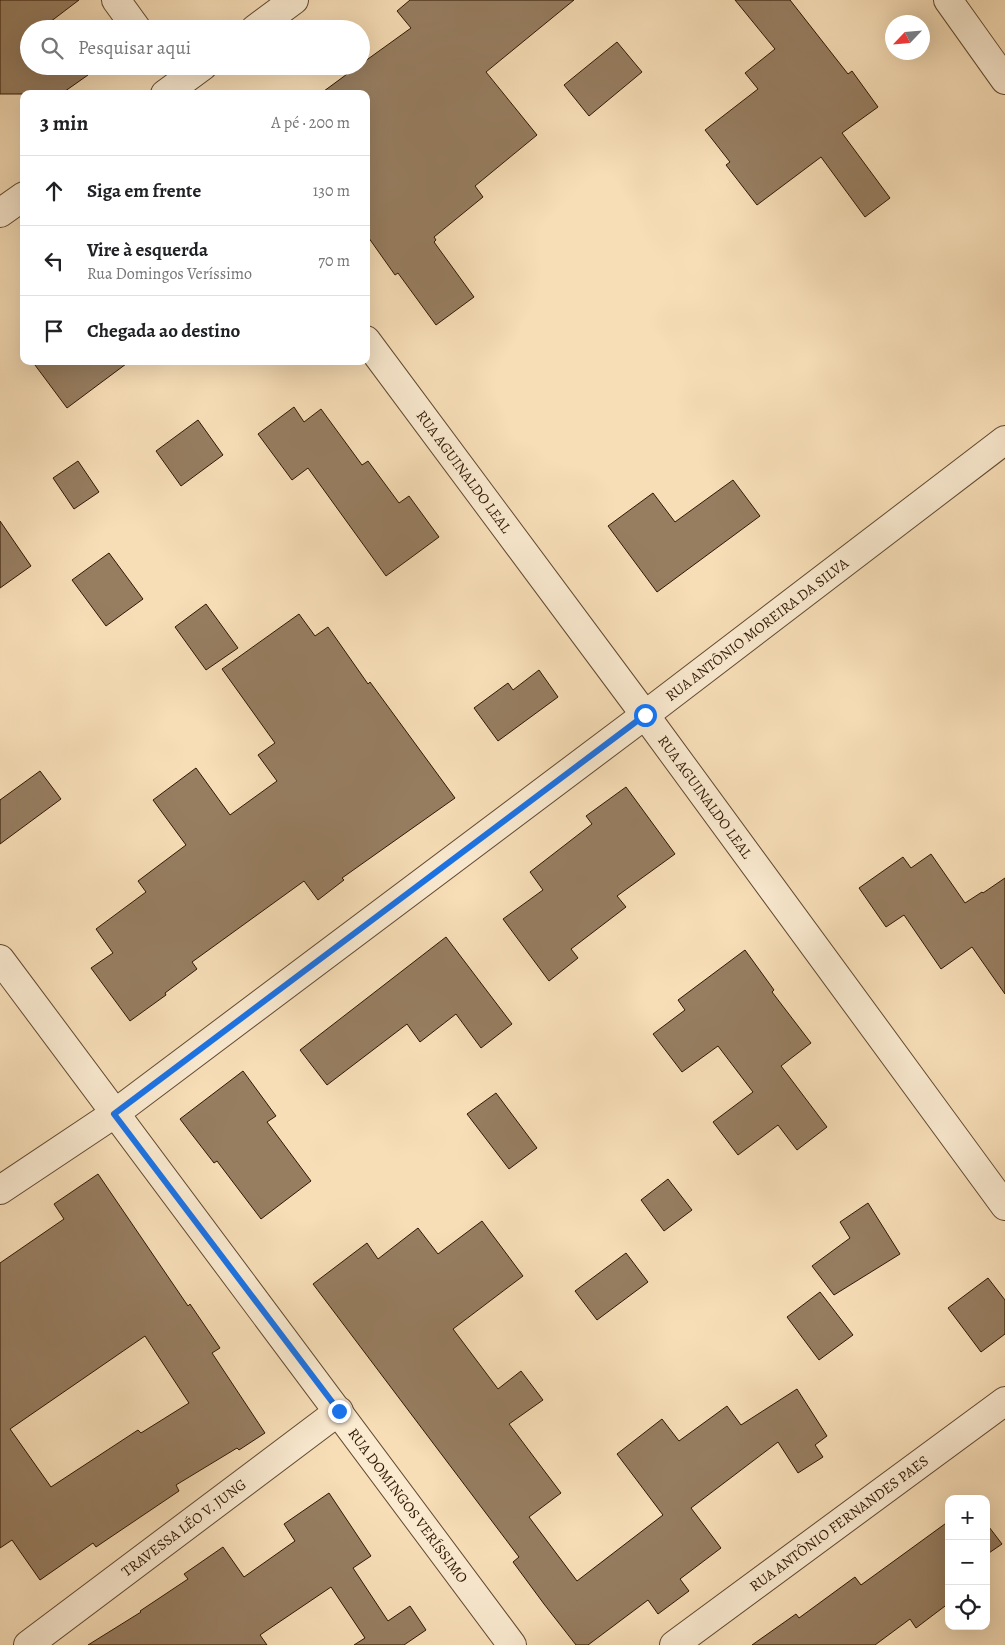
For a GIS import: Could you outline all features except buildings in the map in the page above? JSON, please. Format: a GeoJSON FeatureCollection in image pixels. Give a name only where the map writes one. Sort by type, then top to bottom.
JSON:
{"type":"FeatureCollection","features":[{"type":"Feature","properties":{"kind":"street"},"geometry":{"type":"LineString","coordinates":[[116,0],[130,20]]}},
{"type":"Feature","properties":{"kind":"street"},"geometry":{"type":"LineString","coordinates":[[267,20],[294,0]]}},
{"type":"Feature","properties":{"kind":"street"},"geometry":{"type":"LineString","coordinates":[[948,0],[1005,80]]}},
{"type":"Feature","properties":{"kind":"street"},"geometry":{"type":"LineString","coordinates":[[172,85],[188,75]]}},
{"type":"Feature","properties":{"kind":"street"},"geometry":{"type":"LineString","coordinates":[[0,214],[20,199]]}},
{"type":"Feature","properties":{"kind":"street","name":"RUA AGUINALDO LEAL"},"geometry":{"type":"LineString","coordinates":[[370,345],[645,715],[1005,1206]]}},
{"type":"Feature","properties":{"kind":"street","name":"RUA ANTÔNIO MOREIRA DA SILVA"},"geometry":{"type":"LineString","coordinates":[[0,1190],[114,1114],[645,715],[1005,440]]}},
{"type":"Feature","properties":{"kind":"street","name":"RUA DOMINGOS VERÍSSIMO"},"geometry":{"type":"LineString","coordinates":[[0,959],[512,1645]]}},
{"type":"Feature","properties":{"kind":"street","name":"RUA ANTÔNIO FERNANDES PAES"},"geometry":{"type":"LineString","coordinates":[[674,1645],[1005,1401]]}},
{"type":"Feature","properties":{"kind":"street","name":"TRAVESSA LÉO V. JUNG"},"geometry":{"type":"LineString","coordinates":[[28,1645],[339,1411]]}},
{"type":"Feature","properties":{"kind":"route"},"geometry":{"type":"LineString","coordinates":[[339,1411],[114,1114],[645,715]]}}]}
